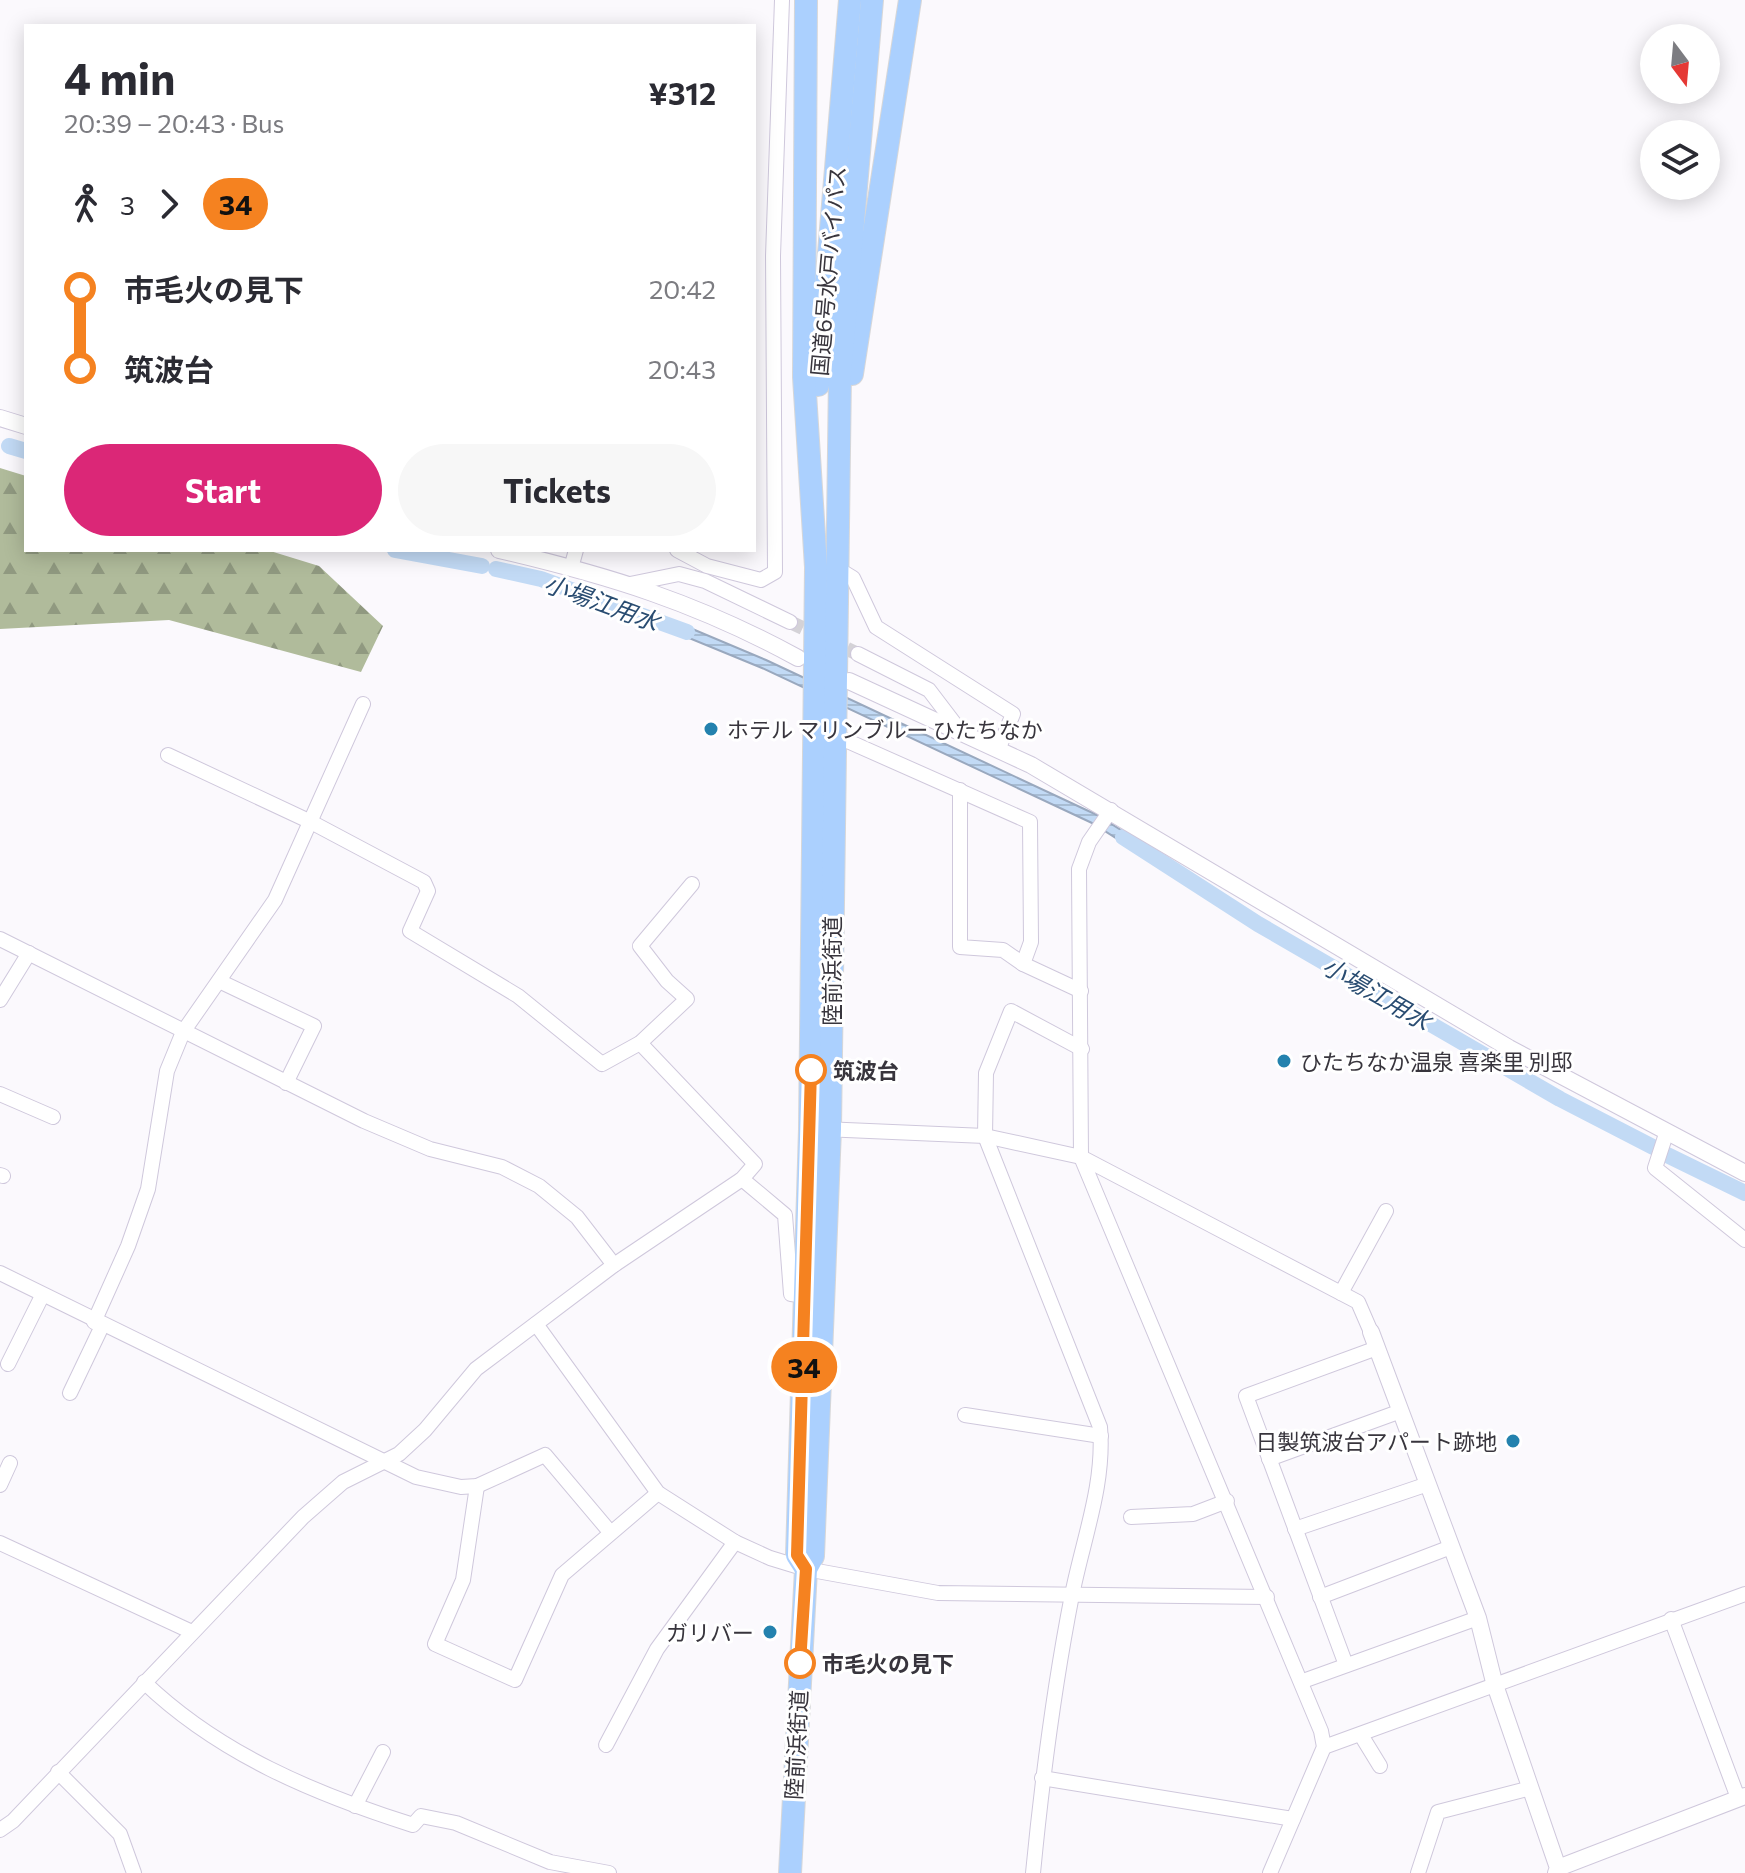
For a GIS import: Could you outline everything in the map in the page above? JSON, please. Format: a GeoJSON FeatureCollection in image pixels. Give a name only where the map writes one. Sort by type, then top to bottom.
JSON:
{"type":"FeatureCollection","features":[{"type":"Feature","properties":{"kind":"highway"},"geometry":{"type":"LineString","coordinates":[[806,0],[804,377],[815,542]]}},
{"type":"Feature","properties":{"kind":"highway","name":"国道6号水戸バイパス"},"geometry":{"type":"LineString","coordinates":[[815,542],[822,317],[850,0]]}},
{"type":"Feature","properties":{"kind":"highway","name":"国道6号水戸バイパス"},"geometry":{"type":"LineString","coordinates":[[835,514],[841,360],[872,0]]}},
{"type":"Feature","properties":{"kind":"highway"},"geometry":{"type":"LineString","coordinates":[[835,514],[853,373],[910,0]]}},
{"type":"Feature","properties":{"kind":"highway","name":"陸前浜街道"},"geometry":{"type":"LineString","coordinates":[[790,1873],[806,1569],[813,1556],[814,1534],[820,1129],[834,735],[835,514]]}},
{"type":"Feature","properties":{"kind":"highway","name":"陸前浜街道"},"geometry":{"type":"LineString","coordinates":[[806,1569],[797,1555],[806,1296],[820,1129],[815,542]]}},
{"type":"Feature","properties":{"kind":"street"},"geometry":{"type":"LineString","coordinates":[[681,552],[707,566],[761,580],[775,572],[773,256],[782,0]]}},
{"type":"Feature","properties":{"kind":"street"},"geometry":{"type":"LineString","coordinates":[[0,418],[24,425]]}},
{"type":"Feature","properties":{"kind":"street"},"geometry":{"type":"LineString","coordinates":[[507,552],[630,584],[712,614],[798,658]]}},
{"type":"Feature","properties":{"kind":"street"},"geometry":{"type":"LineString","coordinates":[[571,568],[575,552]]}},
{"type":"Feature","properties":{"kind":"street"},"geometry":{"type":"LineString","coordinates":[[835,567],[853,578],[876,627],[1013,714],[998,750]]}},
{"type":"Feature","properties":{"kind":"street"},"geometry":{"type":"LineString","coordinates":[[630,584],[679,574],[705,581],[790,622]]}},
{"type":"Feature","properties":{"kind":"street"},"geometry":{"type":"LineString","coordinates":[[858,654],[929,690],[961,732]]}},
{"type":"Feature","properties":{"kind":"street"},"geometry":{"type":"LineString","coordinates":[[849,681],[998,750],[1111,810],[1308,932],[1666,1134],[1745,1173]]}},
{"type":"Feature","properties":{"kind":"street"},"geometry":{"type":"LineString","coordinates":[[70,1393],[148,1189],[167,1071],[183,1032],[275,900],[363,704]]}},
{"type":"Feature","properties":{"kind":"street"},"geometry":{"type":"LineString","coordinates":[[834,735],[1030,822],[1031,942],[1023,964]]}},
{"type":"Feature","properties":{"kind":"street"},"geometry":{"type":"LineString","coordinates":[[168,755],[311,822],[424,882],[428,891],[410,931],[518,996],[602,1064],[640,1043],[687,999],[667,981],[640,946],[692,884]]}},
{"type":"Feature","properties":{"kind":"street"},"geometry":{"type":"LineString","coordinates":[[960,790],[960,947],[1003,950],[1023,964],[1081,991]]}},
{"type":"Feature","properties":{"kind":"street"},"geometry":{"type":"LineString","coordinates":[[1111,810],[1089,842],[1079,869],[1081,1157],[1303,1681],[1324,1747],[1270,1873]]}},
{"type":"Feature","properties":{"kind":"street"},"geometry":{"type":"LineString","coordinates":[[0,939],[130,1001],[183,1032],[286,1083],[430,1149],[502,1167],[539,1186],[577,1217],[614,1265]]}},
{"type":"Feature","properties":{"kind":"street"},"geometry":{"type":"LineString","coordinates":[[0,1000],[29,953]]}},
{"type":"Feature","properties":{"kind":"street"},"geometry":{"type":"LineString","coordinates":[[219,981],[314,1026],[286,1083]]}},
{"type":"Feature","properties":{"kind":"street"},"geometry":{"type":"LineString","coordinates":[[1033,1873],[1042,1778],[1072,1594],[1103,1455],[1101,1436],[985,1136],[986,1073],[1011,1011],[1082,1049]]}},
{"type":"Feature","properties":{"kind":"street"},"geometry":{"type":"LineString","coordinates":[[0,1830],[7,1817],[58,1772],[303,1517],[343,1482],[384,1462],[425,1430],[476,1369],[614,1265],[742,1179],[755,1164],[640,1043]]}},
{"type":"Feature","properties":{"kind":"street"},"geometry":{"type":"LineString","coordinates":[[0,1094],[53,1117]]}},
{"type":"Feature","properties":{"kind":"street"},"geometry":{"type":"LineString","coordinates":[[820,1129],[985,1136],[1081,1157],[1358,1302],[1478,1618],[1494,1682],[1560,1871],[1741,1797],[1671,1619]]}},
{"type":"Feature","properties":{"kind":"street"},"geometry":{"type":"LineString","coordinates":[[1666,1134],[1655,1168],[1745,1240]]}},
{"type":"Feature","properties":{"kind":"street"},"geometry":{"type":"LineString","coordinates":[[742,1179],[785,1215],[791,1294],[806,1296]]}},
{"type":"Feature","properties":{"kind":"street"},"geometry":{"type":"LineString","coordinates":[[1341,1293],[1386,1211]]}},
{"type":"Feature","properties":{"kind":"street"},"geometry":{"type":"LineString","coordinates":[[0,1273],[98,1324],[416,1477],[461,1487],[477,1486],[545,1455],[610,1532]]}},
{"type":"Feature","properties":{"kind":"street"},"geometry":{"type":"LineString","coordinates":[[8,1364],[42,1296]]}},
{"type":"Feature","properties":{"kind":"street"},"geometry":{"type":"LineString","coordinates":[[536,1324],[658,1493],[735,1542],[806,1569],[938,1593],[1267,1597]]}},
{"type":"Feature","properties":{"kind":"street"},"geometry":{"type":"LineString","coordinates":[[1346,1665],[1246,1396],[1374,1340]]}},
{"type":"Feature","properties":{"kind":"street"},"geometry":{"type":"LineString","coordinates":[[1269,1459],[1401,1411]]}},
{"type":"Feature","properties":{"kind":"street"},"geometry":{"type":"LineString","coordinates":[[965,1415],[1101,1436]]}},
{"type":"Feature","properties":{"kind":"street"},"geometry":{"type":"LineString","coordinates":[[0,1485],[10,1463]]}},
{"type":"Feature","properties":{"kind":"street"},"geometry":{"type":"LineString","coordinates":[[1295,1529],[1428,1484]]}},
{"type":"Feature","properties":{"kind":"street"},"geometry":{"type":"LineString","coordinates":[[477,1486],[463,1580],[435,1644],[515,1680],[562,1575],[658,1493]]}},
{"type":"Feature","properties":{"kind":"street"},"geometry":{"type":"LineString","coordinates":[[1131,1517],[1193,1514],[1227,1501]]}},
{"type":"Feature","properties":{"kind":"street"},"geometry":{"type":"LineString","coordinates":[[606,1745],[657,1649],[735,1542]]}},
{"type":"Feature","properties":{"kind":"street"},"geometry":{"type":"LineString","coordinates":[[1320,1597],[1451,1547]]}},
{"type":"Feature","properties":{"kind":"street"},"geometry":{"type":"LineString","coordinates":[[2,1550],[192,1632]]}},
{"type":"Feature","properties":{"kind":"street"},"geometry":{"type":"LineString","coordinates":[[1324,1747],[1494,1682],[1745,1594]]}},
{"type":"Feature","properties":{"kind":"street"},"geometry":{"type":"LineString","coordinates":[[1303,1681],[1478,1618]]}},
{"type":"Feature","properties":{"kind":"street"},"geometry":{"type":"LineString","coordinates":[[144,1682],[215,1740],[296,1782],[413,1825],[421,1816],[456,1823],[550,1862],[609,1873]]}},
{"type":"Feature","properties":{"kind":"street"},"geometry":{"type":"LineString","coordinates":[[1361,1735],[1380,1766]]}},
{"type":"Feature","properties":{"kind":"street"},"geometry":{"type":"LineString","coordinates":[[355,1806],[383,1752]]}},
{"type":"Feature","properties":{"kind":"street"},"geometry":{"type":"LineString","coordinates":[[58,1772],[120,1834],[134,1873]]}},
{"type":"Feature","properties":{"kind":"street"},"geometry":{"type":"LineString","coordinates":[[1042,1778],[1293,1819]]}},
{"type":"Feature","properties":{"kind":"street"},"geometry":{"type":"LineString","coordinates":[[1418,1873],[1438,1812],[1531,1788]]}},
{"type":"Feature","properties":{"kind":"green space"},"geometry":{"type":"Polygon","coordinates":[[[0,468],[24,475],[24,552],[274,552],[319,566],[383,626],[361,672],[169,620],[0,629],[0,468]]]}},
{"type":"Feature","properties":{"kind":"water"},"geometry":{"type":"Polygon","coordinates":[[[671,620],[766,660],[1097,815],[1143,844],[1138,852],[1092,823],[762,668],[667,629],[671,620]]]}},
{"type":"Feature","properties":{"kind":"waterway","name":"小場江用水"},"geometry":{"type":"LineString","coordinates":[[9,446],[24,450]]}},
{"type":"Feature","properties":{"kind":"waterway","name":"小場江用水"},"geometry":{"type":"LineString","coordinates":[[406,552],[482,566]]}},
{"type":"Feature","properties":{"kind":"waterway","name":"小場江用水"},"geometry":{"type":"LineString","coordinates":[[496,569],[541,579],[687,632]]}},
{"type":"Feature","properties":{"kind":"waterway","name":"小場江用水"},"geometry":{"type":"LineString","coordinates":[[1123,837],[1258,924],[1560,1099],[1653,1147]]}},
{"type":"Feature","properties":{"kind":"waterway","name":"小場江用水"},"geometry":{"type":"LineString","coordinates":[[1663,1153],[1745,1193]]}},
{"type":"Feature","properties":{"kind":"tunnel"},"geometry":{"type":"LineString","coordinates":[[790,622],[858,654]]}},
{"type":"Feature","properties":{"kind":"bus line","name":"34"},"geometry":{"type":"LineString","coordinates":[[800,1663],[806,1569],[797,1555],[811,1070]]}},
{"type":"Feature","properties":{"kind":"place","name":"ホテル マリンブルー ひたちなか"},"geometry":{"type":"Point","coordinates":[711,729]}},
{"type":"Feature","properties":{"kind":"place","name":"ひたちなか温泉 喜楽里 別邸"},"geometry":{"type":"Point","coordinates":[1284,1061]}},
{"type":"Feature","properties":{"kind":"place","name":"筑波台"},"geometry":{"type":"Point","coordinates":[811,1070]}},
{"type":"Feature","properties":{"kind":"place","name":"日製筑波台アパート跡地"},"geometry":{"type":"Point","coordinates":[1513,1441]}},
{"type":"Feature","properties":{"kind":"place","name":"ガリバー"},"geometry":{"type":"Point","coordinates":[770,1632]}},
{"type":"Feature","properties":{"kind":"place","name":"市毛火の見下"},"geometry":{"type":"Point","coordinates":[800,1663]}}]}
